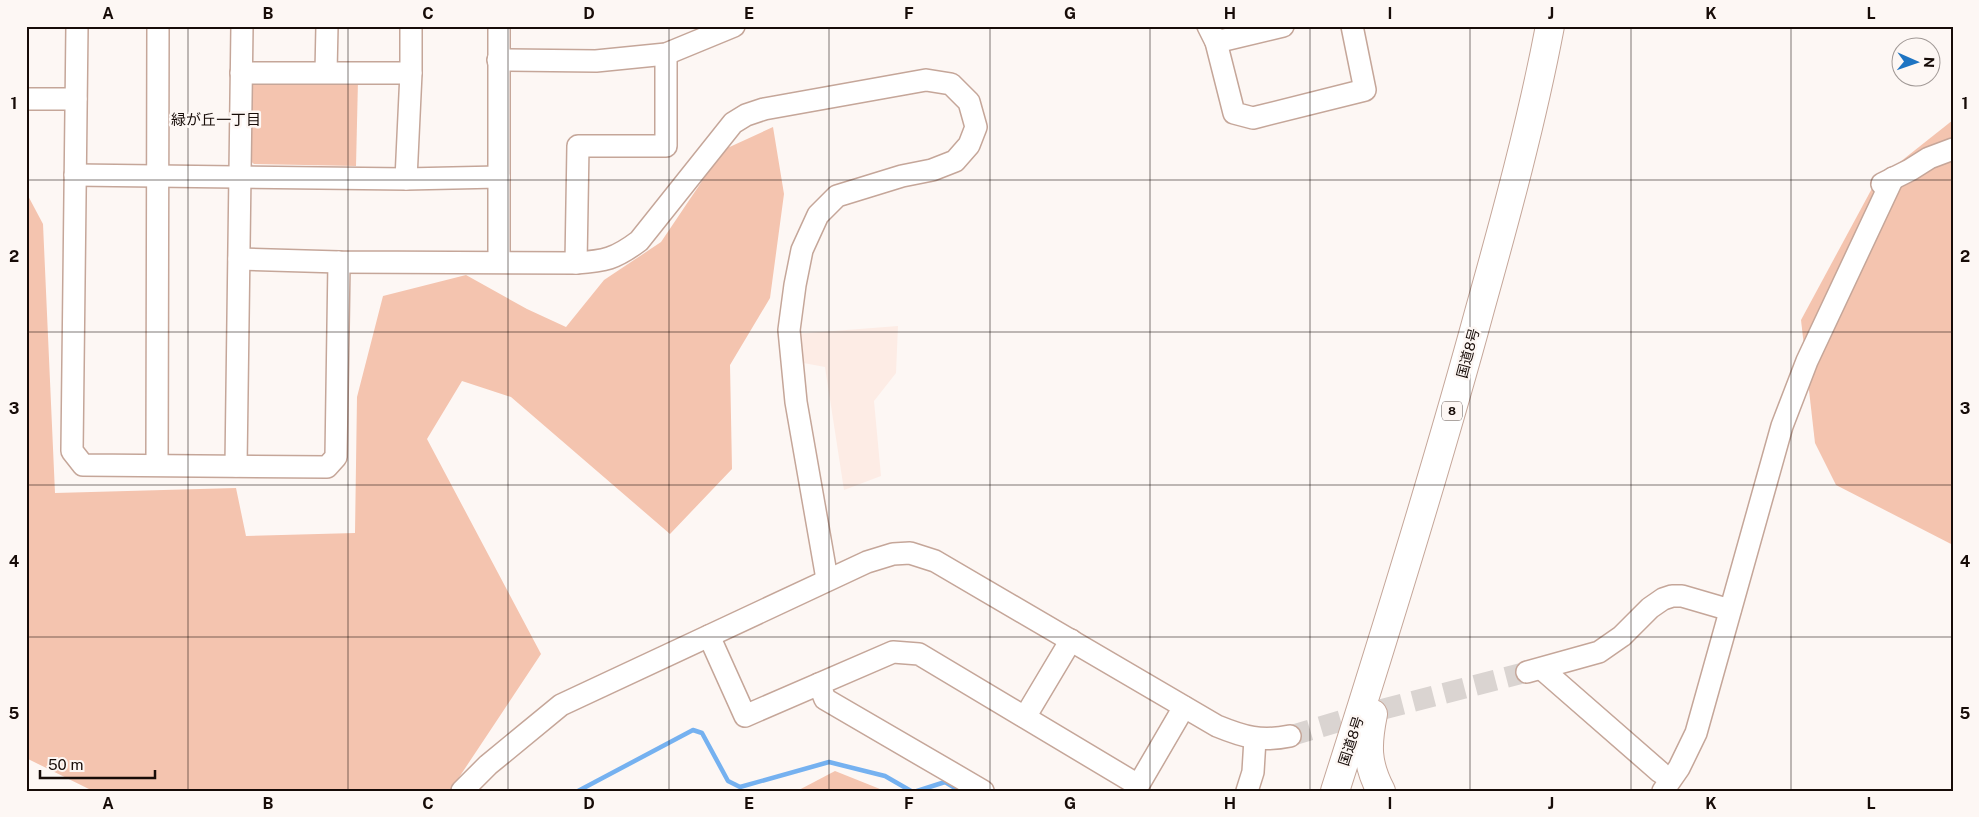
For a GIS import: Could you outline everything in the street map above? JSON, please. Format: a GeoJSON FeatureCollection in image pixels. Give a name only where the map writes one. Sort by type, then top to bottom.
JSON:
{"type":"FeatureCollection","features":[{"type":"Feature","properties":{"kind":"highway","name":"国道8号"},"geometry":{"type":"LineString","coordinates":[[1335,791],[1400,588],[1453,406],[1504,224],[1550,26]]}},
{"type":"Feature","properties":{"kind":"highway"},"geometry":{"type":"LineString","coordinates":[[1381,791],[1372,774],[1368,755],[1369,735],[1400,588]]}},
{"type":"Feature","properties":{"kind":"street"},"geometry":{"type":"LineString","coordinates":[[77,26],[72,451],[83,465],[327,467],[336,457],[339,262]]}},
{"type":"Feature","properties":{"kind":"street"},"geometry":{"type":"LineString","coordinates":[[157,465],[156,175],[158,26]]}},
{"type":"Feature","properties":{"kind":"street"},"geometry":{"type":"LineString","coordinates":[[236,466],[242,26]]}},
{"type":"Feature","properties":{"kind":"street"},"geometry":{"type":"LineString","coordinates":[[326,72],[327,26]]}},
{"type":"Feature","properties":{"kind":"street"},"geometry":{"type":"LineString","coordinates":[[406,179],[411,73],[411,26]]}},
{"type":"Feature","properties":{"kind":"street"},"geometry":{"type":"LineString","coordinates":[[498,26],[499,262]]}},
{"type":"Feature","properties":{"kind":"street"},"geometry":{"type":"LineString","coordinates":[[498,60],[596,61],[666,54],[712,31],[734,26]]}},
{"type":"Feature","properties":{"kind":"street"},"geometry":{"type":"LineString","coordinates":[[1284,26],[1212,34],[1234,113],[1253,118],[1365,90],[1352,26]]}},
{"type":"Feature","properties":{"kind":"street"},"geometry":{"type":"LineString","coordinates":[[576,263],[578,146],[666,146],[666,54]]}},
{"type":"Feature","properties":{"kind":"street"},"geometry":{"type":"LineString","coordinates":[[241,73],[411,73]]}},
{"type":"Feature","properties":{"kind":"street"},"geometry":{"type":"LineString","coordinates":[[239,259],[339,262],[576,263],[601,261],[622,254],[639,241],[733,123],[746,115],[764,109],[926,80],[951,84],[968,102],[976,127],[968,145],[956,160],[932,170],[902,176],[837,196],[818,215],[802,250],[789,330],[796,402],[828,579]]}},
{"type":"Feature","properties":{"kind":"street"},"geometry":{"type":"LineString","coordinates":[[26,99],[76,99]]}},
{"type":"Feature","properties":{"kind":"street"},"geometry":{"type":"LineString","coordinates":[[1730,610],[1682,596],[1668,597],[1650,608],[1622,636],[1599,652],[1534,671],[1672,786],[1696,733],[1782,426],[1807,361],[1848,304],[1901,174],[1929,158],[1953,149]]}},
{"type":"Feature","properties":{"kind":"street"},"geometry":{"type":"LineString","coordinates":[[75,175],[406,179],[499,177]]}},
{"type":"Feature","properties":{"kind":"street"},"geometry":{"type":"LineString","coordinates":[[462,791],[488,765],[561,705],[828,579],[867,562],[893,554],[910,553],[922,555],[935,561],[1217,726],[1255,739],[1290,736]]}},
{"type":"Feature","properties":{"kind":"street"},"geometry":{"type":"LineString","coordinates":[[709,636],[745,716],[893,652],[919,654],[1025,717],[1137,788],[1184,707]]}},
{"type":"Feature","properties":{"kind":"street"},"geometry":{"type":"LineString","coordinates":[[1025,717],[1070,640]]}},
{"type":"Feature","properties":{"kind":"street"},"geometry":{"type":"LineString","coordinates":[[819,684],[825,699],[983,791]]}},
{"type":"Feature","properties":{"kind":"street"},"geometry":{"type":"LineString","coordinates":[[1247,791],[1253,772],[1255,739]]}},
{"type":"Feature","properties":{"kind":"street"},"geometry":{"type":"LineString","coordinates":[[484,791],[488,765]]}},
{"type":"Feature","properties":{"kind":"shaded area"},"geometry":{"type":"Polygon","coordinates":[[[255,78],[358,80],[356,166],[254,164],[248,159],[249,84],[255,78]]]}},
{"type":"Feature","properties":{"kind":"shaded area"},"geometry":{"type":"Polygon","coordinates":[[[1953,120],[1953,545],[1836,485],[1815,443],[1801,320],[1876,181],[1953,120]]]}},
{"type":"Feature","properties":{"kind":"shaded area"},"geometry":{"type":"Polygon","coordinates":[[[773,127],[784,194],[770,298],[730,365],[732,469],[670,534],[511,397],[462,381],[427,439],[541,654],[450,791],[93,791],[26,758],[26,192],[43,224],[55,493],[236,488],[246,536],[355,533],[357,397],[383,296],[466,275],[527,309],[566,327],[604,280],[661,242],[723,150],[773,127]]]}},
{"type":"Feature","properties":{"kind":"shaded area"},"geometry":{"type":"Polygon","coordinates":[[[898,326],[896,373],[874,401],[881,476],[844,490],[825,367],[798,362],[795,334],[898,326]]]}},
{"type":"Feature","properties":{"kind":"shaded area"},"geometry":{"type":"Polygon","coordinates":[[[835,771],[885,791],[797,791],[835,771]]]}},
{"type":"Feature","properties":{"kind":"waterway"},"geometry":{"type":"LineString","coordinates":[[578,791],[693,730],[702,733],[728,781],[740,787],[829,762],[885,776],[911,791]]}},
{"type":"Feature","properties":{"kind":"waterway"},"geometry":{"type":"LineString","coordinates":[[917,791],[945,782],[960,791]]}},
{"type":"Feature","properties":{"kind":"tunnel"},"geometry":{"type":"LineString","coordinates":[[1290,736],[1364,714],[1527,672]]}},
{"type":"Feature","properties":{"kind":"district","name":"緑が丘一丁目"},"geometry":{"type":"Point","coordinates":[216,120]}}]}
